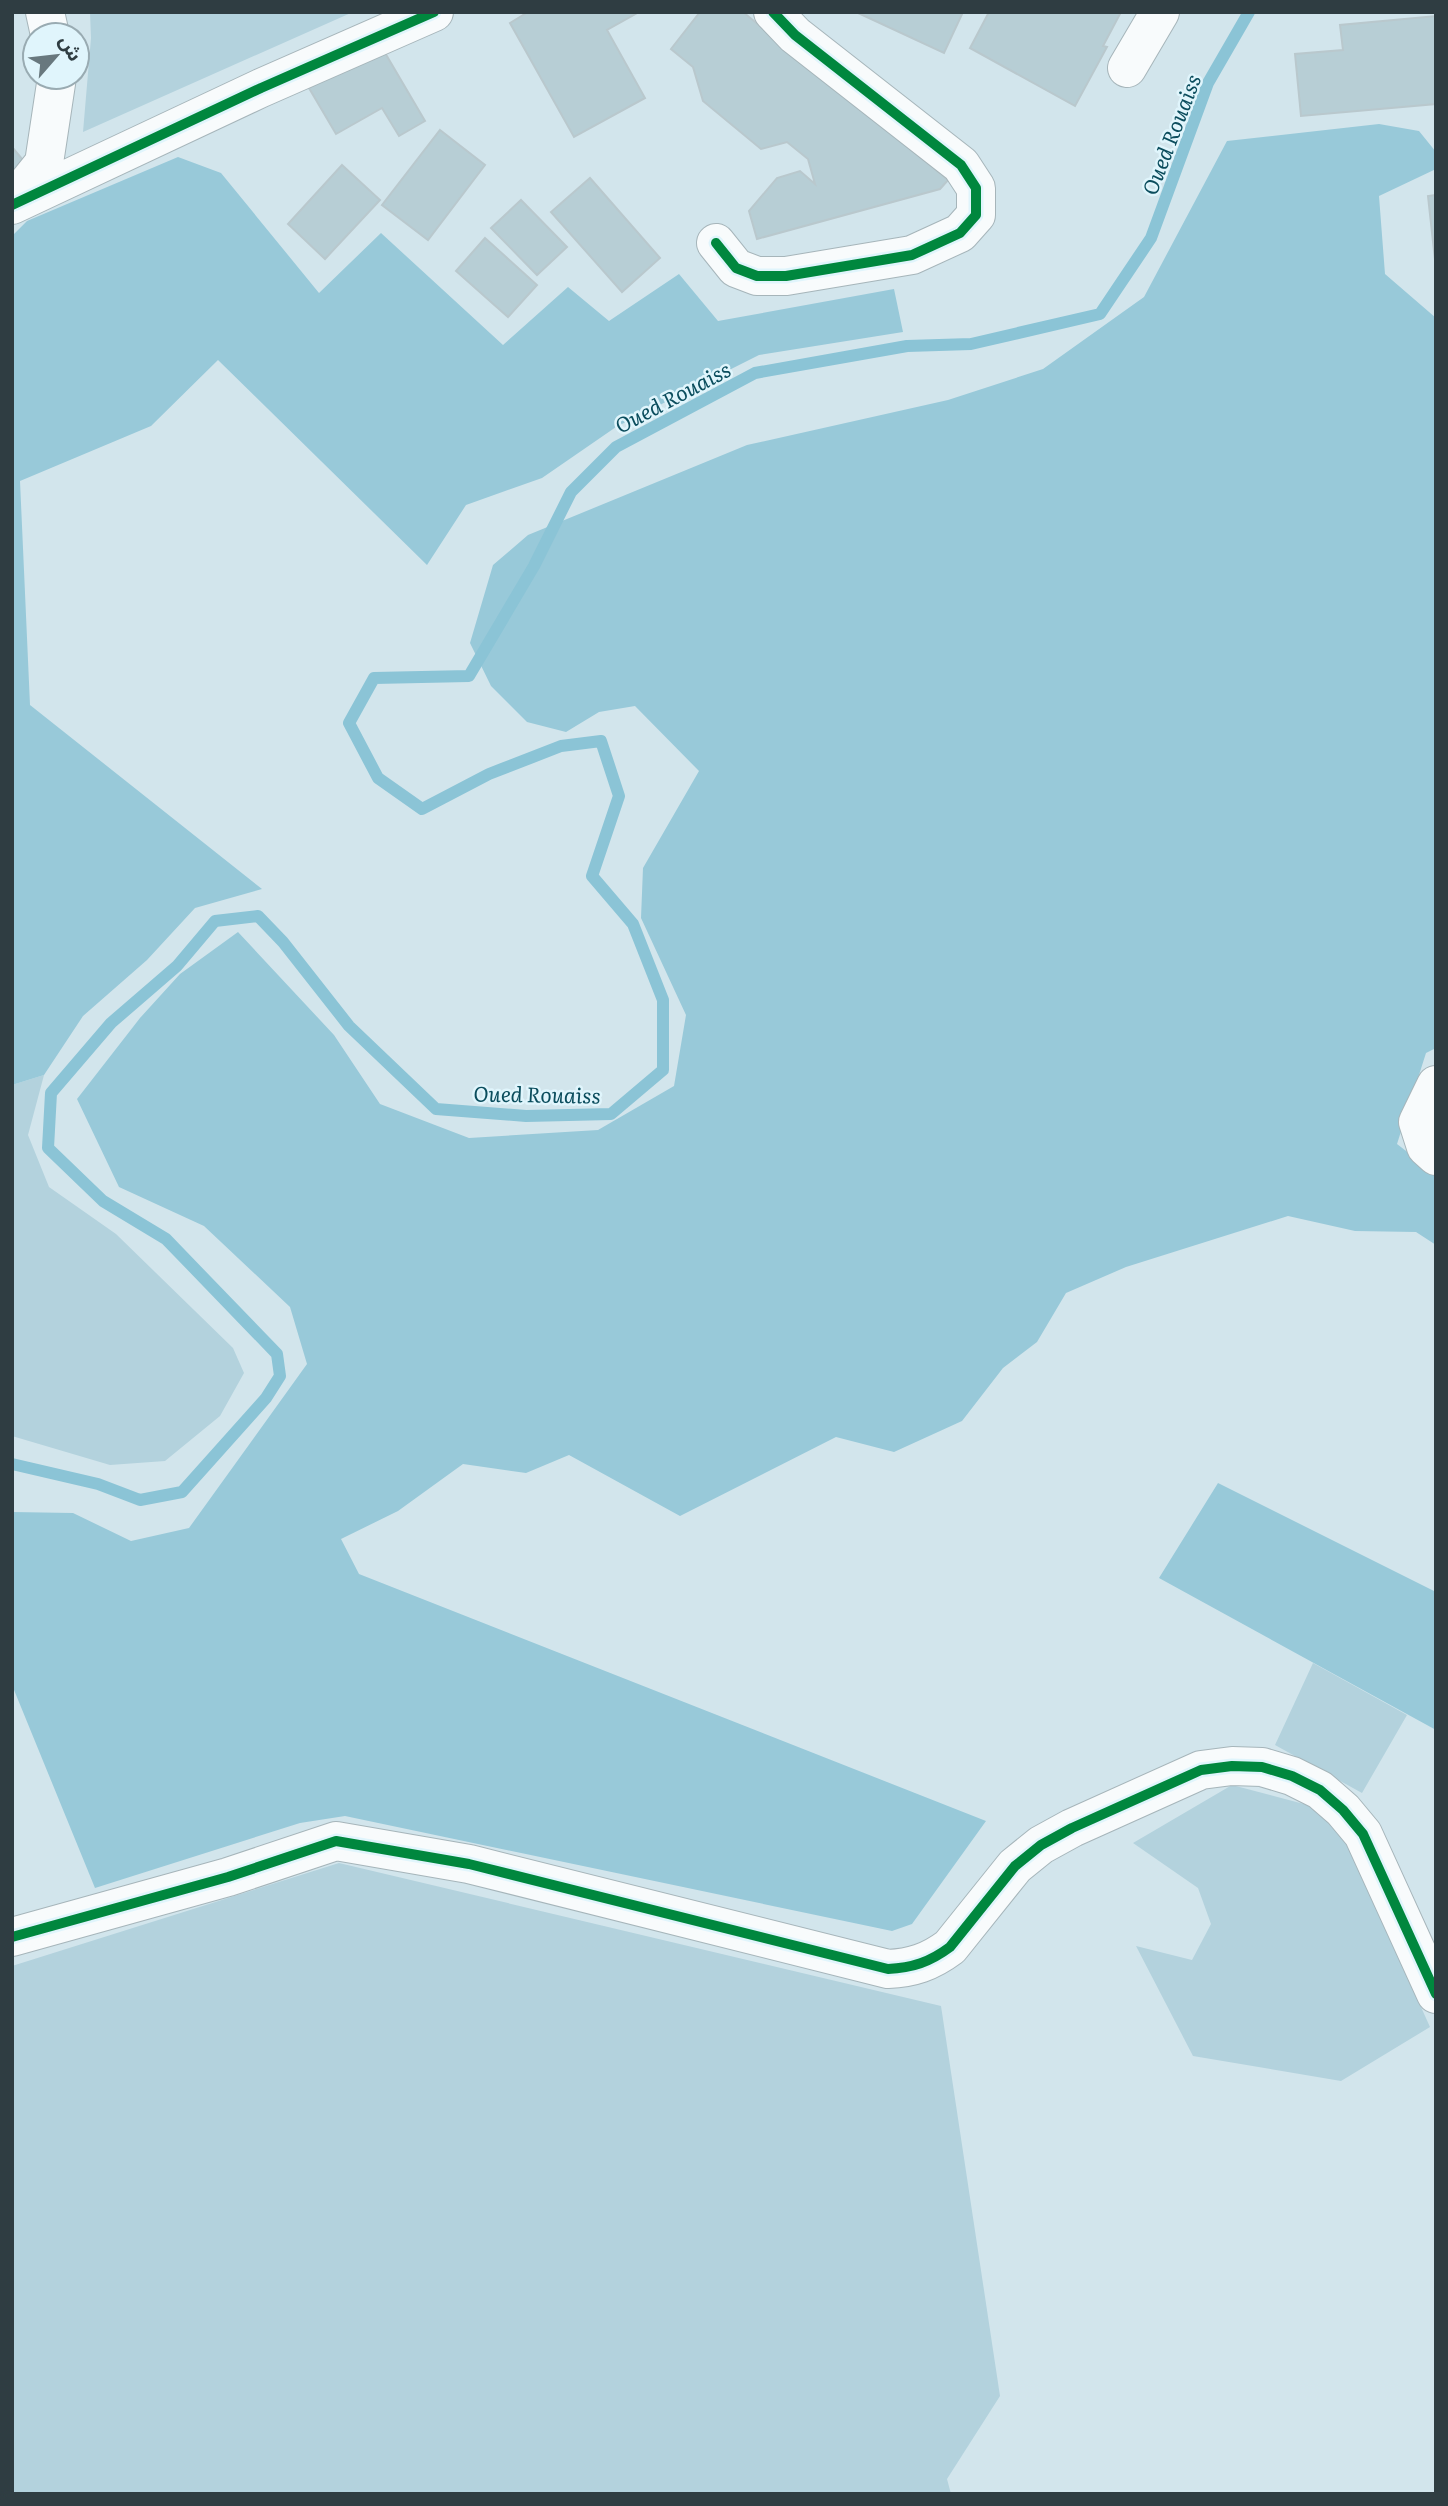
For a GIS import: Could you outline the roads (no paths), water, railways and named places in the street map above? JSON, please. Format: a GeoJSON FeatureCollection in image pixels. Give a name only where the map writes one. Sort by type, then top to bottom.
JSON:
{"type":"FeatureCollection","features":[{"type":"Feature","properties":{"kind":"street"},"geometry":{"type":"LineString","coordinates":[[12,204],[261,88],[434,12]]}},
{"type":"Feature","properties":{"kind":"street"},"geometry":{"type":"LineString","coordinates":[[716,243],[736,268],[757,276],[786,276],[912,255],[960,233],[976,215],[976,188],[961,165],[796,36],[773,12]]}},
{"type":"Feature","properties":{"kind":"street"},"geometry":{"type":"LineString","coordinates":[[1127,68],[1160,12]]}},
{"type":"Feature","properties":{"kind":"street"},"geometry":{"type":"LineString","coordinates":[[12,204],[44,163],[55,91]]}},
{"type":"Feature","properties":{"kind":"street"},"geometry":{"type":"LineString","coordinates":[[1436,1086],[1418,1122],[1426,1147],[1436,1156]]}},
{"type":"Feature","properties":{"kind":"street"},"geometry":{"type":"LineString","coordinates":[[12,1937],[228,1877],[336,1840],[470,1864],[888,1969],[905,1968],[936,1957],[950,1947],[1015,1866],[1041,1845],[1072,1828],[1201,1770],[1232,1766],[1262,1767],[1292,1776],[1320,1790],[1343,1810],[1363,1834],[1436,1994]]}},
{"type":"Feature","properties":{"kind":"waterway","name":"Oued Rouaiss"},"geometry":{"type":"LineString","coordinates":[[12,1464],[98,1484],[140,1500],[182,1492],[266,1398],[280,1376],[277,1354],[166,1239],[103,1201],[48,1148],[51,1093],[111,1023],[177,966],[215,921],[258,916],[283,942],[349,1026],[436,1109],[526,1116],[611,1114],[663,1070],[663,1000],[633,924],[592,876],[619,796],[601,741],[561,746],[489,774],[422,809],[378,778],[349,723],[374,678],[469,676],[534,566],[571,492],[616,447],[755,373],[907,346],[971,344],[1100,314],[1151,238],[1208,83],[1249,12]]}}]}
